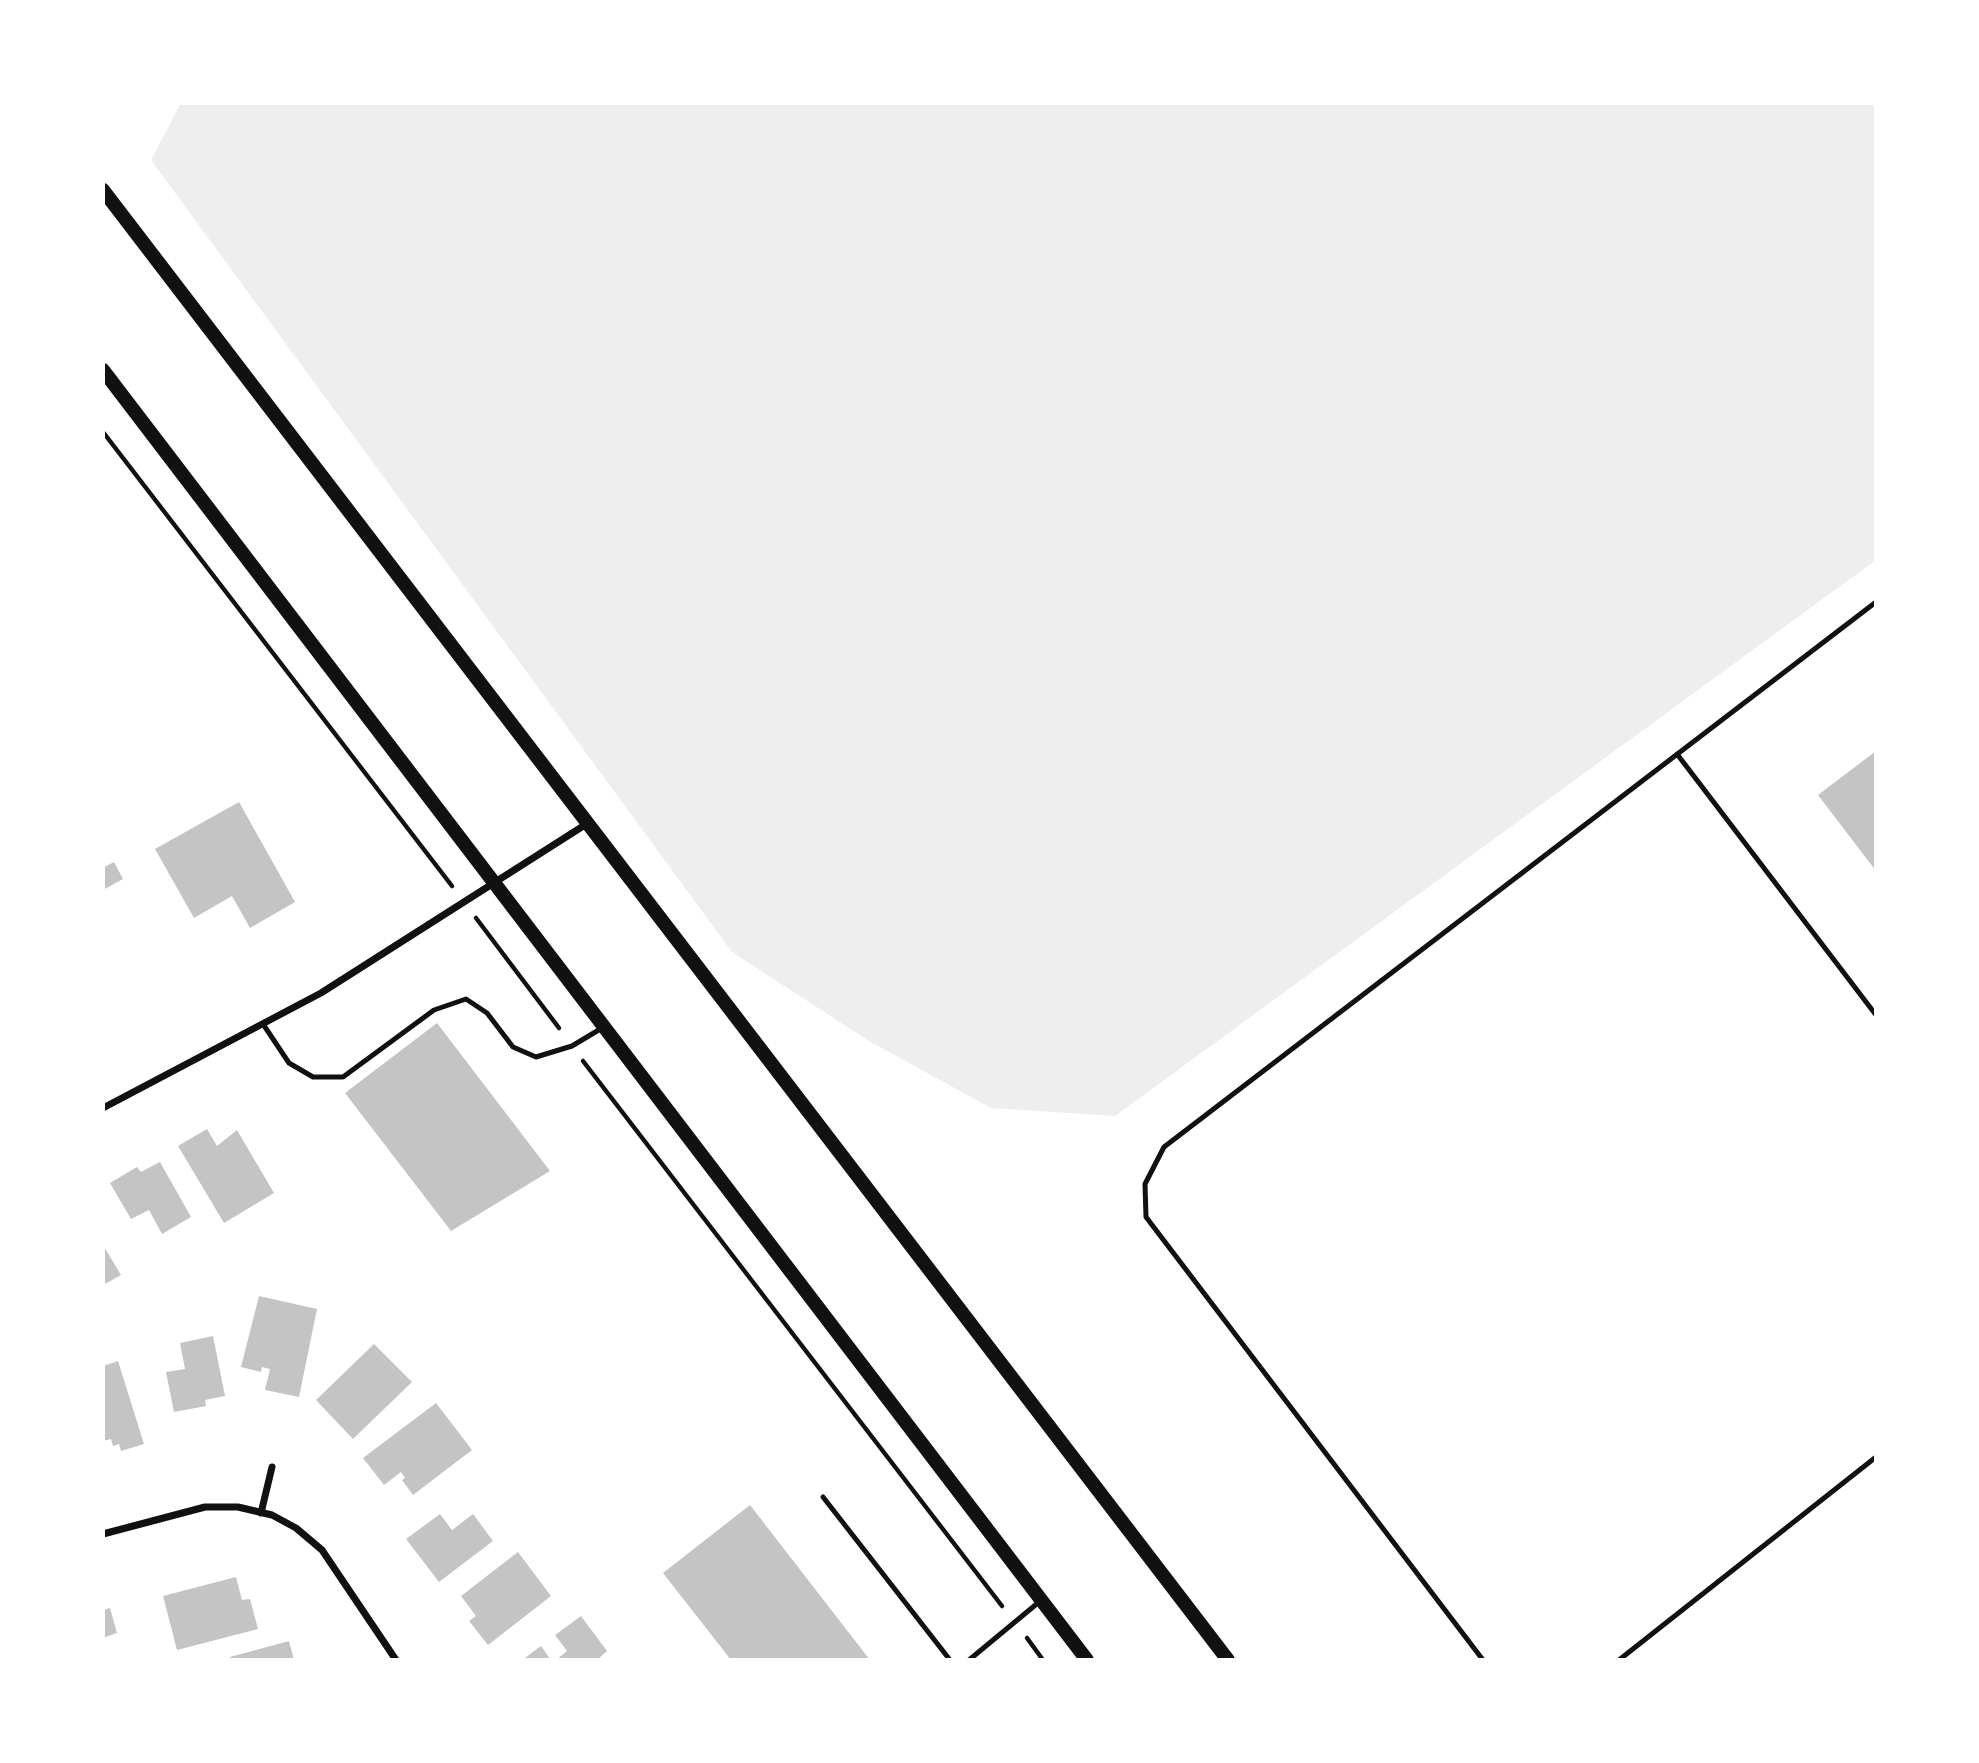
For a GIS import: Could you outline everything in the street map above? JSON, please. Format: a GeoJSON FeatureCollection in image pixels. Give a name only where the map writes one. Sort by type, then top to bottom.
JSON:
{"type":"FeatureCollection","features":[{"type":"Feature","properties":{"kind":"main road"},"geometry":{"type":"LineString","coordinates":[[103,190],[1228,1660]]}},
{"type":"Feature","properties":{"kind":"main road"},"geometry":{"type":"LineString","coordinates":[[103,370],[1087,1660]]}},
{"type":"Feature","properties":{"kind":"street"},"geometry":{"type":"LineString","coordinates":[[103,1108],[321,993],[588,823]]}},
{"type":"Feature","properties":{"kind":"street"},"geometry":{"type":"LineString","coordinates":[[261,1513],[272,1467]]}},
{"type":"Feature","properties":{"kind":"street"},"geometry":{"type":"LineString","coordinates":[[103,1535],[205,1507],[238,1507],[272,1515],[296,1528],[322,1550],[396,1660]]}},
{"type":"Feature","properties":{"kind":"lane"},"geometry":{"type":"LineString","coordinates":[[1483,1660],[1146,1217],[1145,1184],[1164,1147],[1876,602]]}},
{"type":"Feature","properties":{"kind":"lane"},"geometry":{"type":"LineString","coordinates":[[1677,754],[1876,1015]]}},
{"type":"Feature","properties":{"kind":"lane"},"geometry":{"type":"LineString","coordinates":[[263,1024],[289,1063],[313,1077],[343,1077],[434,1010],[466,999],[487,1013],[513,1048],[536,1057],[572,1046],[605,1027]]}},
{"type":"Feature","properties":{"kind":"lane"},"geometry":{"type":"LineString","coordinates":[[1619,1660],[1876,1457]]}},
{"type":"Feature","properties":{"kind":"lane"},"geometry":{"type":"LineString","coordinates":[[823,1497],[950,1660]]}},
{"type":"Feature","properties":{"kind":"lane"},"geometry":{"type":"LineString","coordinates":[[969,1660],[1042,1600]]}},
{"type":"Feature","properties":{"kind":"shaded area"},"geometry":{"type":"Polygon","coordinates":[[[181,103],[1876,103],[1876,560],[1115,1116],[991,1108],[869,1041],[732,952],[151,160],[181,103]]]}},
{"type":"Feature","properties":{"kind":"building"},"geometry":{"type":"Polygon","coordinates":[[[1876,751],[1876,871],[1818,795],[1876,751]]]}},
{"type":"Feature","properties":{"kind":"building"},"geometry":{"type":"Polygon","coordinates":[[[239,802],[295,902],[250,928],[232,896],[194,918],[155,849],[239,802]]]}},
{"type":"Feature","properties":{"kind":"building"},"geometry":{"type":"Polygon","coordinates":[[[114,862],[123,879],[103,890],[103,868],[114,862]]]}},
{"type":"Feature","properties":{"kind":"building"},"geometry":{"type":"Polygon","coordinates":[[[437,1023],[550,1171],[451,1231],[345,1093],[437,1023]]]}},
{"type":"Feature","properties":{"kind":"building"},"geometry":{"type":"Polygon","coordinates":[[[207,1129],[217,1146],[237,1130],[274,1193],[224,1223],[178,1146],[207,1129]]]}},
{"type":"Feature","properties":{"kind":"building"},"geometry":{"type":"Polygon","coordinates":[[[160,1162],[191,1217],[162,1234],[149,1210],[131,1219],[110,1183],[137,1167],[141,1172],[160,1162]]]}},
{"type":"Feature","properties":{"kind":"building"},"geometry":{"type":"Polygon","coordinates":[[[103,1245],[121,1275],[103,1285],[103,1245]]]}},
{"type":"Feature","properties":{"kind":"building"},"geometry":{"type":"Polygon","coordinates":[[[259,1296],[317,1309],[299,1397],[265,1390],[270,1369],[262,1367],[261,1372],[241,1367],[259,1296]]]}},
{"type":"Feature","properties":{"kind":"building"},"geometry":{"type":"Polygon","coordinates":[[[213,1336],[225,1396],[205,1400],[206,1406],[174,1412],[166,1372],[185,1369],[180,1343],[213,1336]]]}},
{"type":"Feature","properties":{"kind":"building"},"geometry":{"type":"Polygon","coordinates":[[[374,1344],[412,1382],[353,1439],[316,1400],[374,1344]]]}},
{"type":"Feature","properties":{"kind":"building"},"geometry":{"type":"Polygon","coordinates":[[[118,1361],[144,1444],[121,1451],[119,1444],[113,1446],[111,1439],[103,1441],[103,1366],[118,1361]]]}},
{"type":"Feature","properties":{"kind":"building"},"geometry":{"type":"Polygon","coordinates":[[[436,1403],[472,1450],[413,1495],[402,1480],[405,1478],[401,1472],[384,1485],[363,1458],[436,1403]]]}},
{"type":"Feature","properties":{"kind":"building"},"geometry":{"type":"Polygon","coordinates":[[[750,1505],[870,1660],[731,1660],[663,1573],[750,1505]]]}},
{"type":"Feature","properties":{"kind":"building"},"geometry":{"type":"Polygon","coordinates":[[[440,1514],[452,1530],[473,1514],[493,1541],[439,1582],[406,1539],[440,1514]]]}},
{"type":"Feature","properties":{"kind":"building"},"geometry":{"type":"Polygon","coordinates":[[[518,1552],[551,1596],[488,1645],[469,1621],[476,1616],[461,1596],[518,1552]]]}},
{"type":"Feature","properties":{"kind":"building"},"geometry":{"type":"Polygon","coordinates":[[[236,1577],[242,1600],[250,1599],[258,1629],[177,1650],[163,1596],[236,1577]]]}},
{"type":"Feature","properties":{"kind":"building"},"geometry":{"type":"Polygon","coordinates":[[[110,1608],[117,1633],[103,1638],[103,1610],[110,1608]]]}},
{"type":"Feature","properties":{"kind":"building"},"geometry":{"type":"Polygon","coordinates":[[[581,1616],[607,1651],[597,1660],[556,1660],[567,1651],[555,1635],[581,1616]]]}},
{"type":"Feature","properties":{"kind":"building"},"geometry":{"type":"Polygon","coordinates":[[[289,1641],[294,1660],[230,1660],[230,1657],[289,1641]]]}},
{"type":"Feature","properties":{"kind":"building"},"geometry":{"type":"Polygon","coordinates":[[[541,1646],[551,1660],[522,1660],[541,1646]]]}}]}
